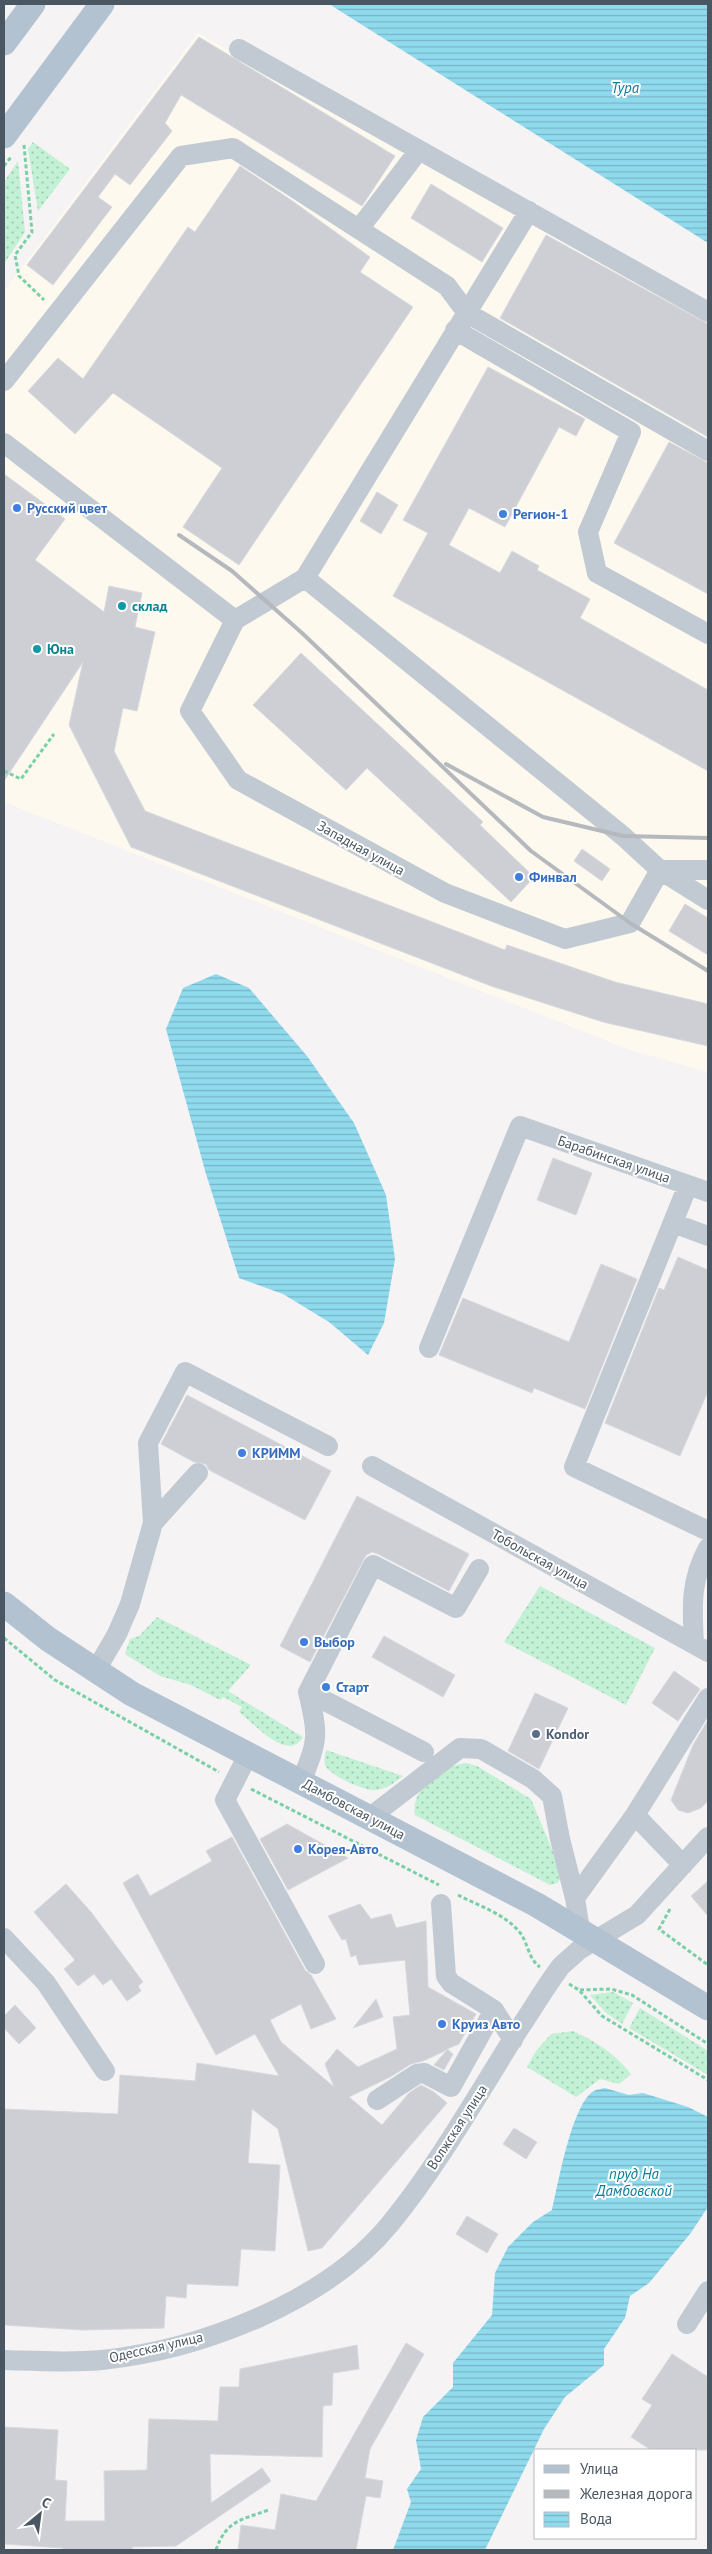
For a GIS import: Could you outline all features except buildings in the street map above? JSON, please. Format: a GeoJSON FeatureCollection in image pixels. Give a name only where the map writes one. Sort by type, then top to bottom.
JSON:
{"type":"FeatureCollection","features":[{"type":"Feature","properties":{"kind":"main road"},"geometry":{"type":"LineString","coordinates":[[4,43],[33,4]]}},
{"type":"Feature","properties":{"kind":"main road"},"geometry":{"type":"LineString","coordinates":[[13,133],[102,4]]}},
{"type":"Feature","properties":{"kind":"main road","name":"Дамбовская улица"},"geometry":{"type":"LineString","coordinates":[[4,1604],[95,1672],[180,1720],[587,1934],[708,2008]]}},
{"type":"Feature","properties":{"kind":"street"},"geometry":{"type":"LineString","coordinates":[[239,49],[708,312]]}},
{"type":"Feature","properties":{"kind":"street"},"geometry":{"type":"LineString","coordinates":[[4,380],[181,156],[233,148],[447,286],[467,314],[708,451]]}},
{"type":"Feature","properties":{"kind":"street"},"geometry":{"type":"LineString","coordinates":[[359,229],[419,150]]}},
{"type":"Feature","properties":{"kind":"street"},"geometry":{"type":"LineString","coordinates":[[4,443],[235,620],[305,578],[529,211]]}},
{"type":"Feature","properties":{"kind":"street"},"geometry":{"type":"LineString","coordinates":[[455,330],[632,432],[588,532],[597,573],[708,634]]}},
{"type":"Feature","properties":{"kind":"street"},"geometry":{"type":"LineString","coordinates":[[305,578],[615,830],[660,870],[708,900]]}},
{"type":"Feature","properties":{"kind":"street","name":"Западная улица"},"geometry":{"type":"LineString","coordinates":[[235,620],[190,711],[238,780],[445,893],[564,939],[630,923],[660,870]]}},
{"type":"Feature","properties":{"kind":"street"},"geometry":{"type":"LineString","coordinates":[[660,870],[708,870]]}},
{"type":"Feature","properties":{"kind":"street","name":"Барабинская улица"},"geometry":{"type":"LineString","coordinates":[[430,1348],[520,1126],[708,1192]]}},
{"type":"Feature","properties":{"kind":"street"},"geometry":{"type":"LineString","coordinates":[[688,1185],[574,1467],[708,1531]]}},
{"type":"Feature","properties":{"kind":"street"},"geometry":{"type":"LineString","coordinates":[[673,1222],[708,1236]]}},
{"type":"Feature","properties":{"kind":"street"},"geometry":{"type":"LineString","coordinates":[[95,1672],[118,1634],[130,1604],[153,1523],[148,1443],[185,1372],[328,1446]]}},
{"type":"Feature","properties":{"kind":"street","name":"Тобольская улица"},"geometry":{"type":"LineString","coordinates":[[372,1466],[701,1648]]}},
{"type":"Feature","properties":{"kind":"street"},"geometry":{"type":"LineString","coordinates":[[153,1523],[198,1473]]}},
{"type":"Feature","properties":{"kind":"street"},"geometry":{"type":"LineString","coordinates":[[701,1648],[693,1588],[708,1548]]}},
{"type":"Feature","properties":{"kind":"street"},"geometry":{"type":"LineString","coordinates":[[301,1782],[314,1751],[317,1729],[308,1692],[373,1565],[456,1608],[479,1569]]}},
{"type":"Feature","properties":{"kind":"street"},"geometry":{"type":"LineString","coordinates":[[308,1692],[424,1752]]}},
{"type":"Feature","properties":{"kind":"street"},"geometry":{"type":"LineString","coordinates":[[575,1898],[635,1815],[708,1698]]}},
{"type":"Feature","properties":{"kind":"street"},"geometry":{"type":"LineString","coordinates":[[369,1818],[460,1748],[481,1749],[533,1779],[552,1796],[560,1839],[575,1898],[587,1934],[637,1914],[708,1837]]}},
{"type":"Feature","properties":{"kind":"street"},"geometry":{"type":"LineString","coordinates":[[248,1755],[225,1800],[315,1964]]}},
{"type":"Feature","properties":{"kind":"street"},"geometry":{"type":"LineString","coordinates":[[635,1815],[682,1865]]}},
{"type":"Feature","properties":{"kind":"street"},"geometry":{"type":"LineString","coordinates":[[444,1894],[446,1976],[451,1983],[494,2010],[513,2040]]}},
{"type":"Feature","properties":{"kind":"street","name":"Волжская улица"},"geometry":{"type":"LineString","coordinates":[[300,2296],[351,2263],[390,2223],[434,2164],[553,1976],[574,1954],[587,1934]]}},
{"type":"Feature","properties":{"kind":"street"},"geometry":{"type":"LineString","coordinates":[[4,1938],[46,1983],[105,2071]]}},
{"type":"Feature","properties":{"kind":"street"},"geometry":{"type":"LineString","coordinates":[[377,2100],[418,2074],[424,2073],[451,2087],[494,2010]]}},
{"type":"Feature","properties":{"kind":"street"},"geometry":{"type":"LineString","coordinates":[[687,2324],[708,2291]]}},
{"type":"Feature","properties":{"kind":"street","name":"Одесская улица"},"geometry":{"type":"LineString","coordinates":[[4,2360],[56,2362],[102,2360],[136,2354],[216,2333],[300,2296]]}},
{"type":"Feature","properties":{"kind":"path"},"geometry":{"type":"LineString","coordinates":[[13,133],[32,232],[15,255],[19,276],[57,313]]}},
{"type":"Feature","properties":{"kind":"path"},"geometry":{"type":"LineString","coordinates":[[4,771],[21,779],[54,734]]}},
{"type":"Feature","properties":{"kind":"path"},"geometry":{"type":"LineString","coordinates":[[4,1638],[55,1680],[444,1894],[510,1922],[522,1935],[535,1964],[553,1976]]}},
{"type":"Feature","properties":{"kind":"path"},"geometry":{"type":"LineString","coordinates":[[666,1936],[708,1965]]}},
{"type":"Feature","properties":{"kind":"path"},"geometry":{"type":"LineString","coordinates":[[708,2044],[632,1995],[611,1989],[579,1990],[602,2016],[708,2080]]}},
{"type":"Feature","properties":{"kind":"path"},"geometry":{"type":"LineString","coordinates":[[216,2550],[226,2530],[242,2518],[268,2510]]}},
{"type":"Feature","properties":{"kind":"shaded area"},"geometry":{"type":"Polygon","coordinates":[[[198,33],[708,320],[708,1072],[630,1050],[4,802],[4,291],[198,33]]]}},
{"type":"Feature","properties":{"kind":"green space"},"geometry":{"type":"Polygon","coordinates":[[[33,142],[70,169],[38,211],[28,149],[33,142]]]}},
{"type":"Feature","properties":{"kind":"green space"},"geometry":{"type":"Polygon","coordinates":[[[18,161],[25,232],[4,264],[4,182],[18,161]]]}},
{"type":"Feature","properties":{"kind":"green space"},"geometry":{"type":"Polygon","coordinates":[[[540,1586],[655,1648],[626,1705],[504,1642],[540,1586]]]}},
{"type":"Feature","properties":{"kind":"green space"},"geometry":{"type":"Polygon","coordinates":[[[157,1617],[251,1665],[228,1691],[303,1737],[297,1744],[289,1746],[280,1744],[262,1732],[239,1712],[242,1707],[223,1697],[220,1700],[191,1685],[160,1676],[125,1654],[130,1639],[139,1636],[157,1617]]]}},
{"type":"Feature","properties":{"kind":"green space"},"geometry":{"type":"Polygon","coordinates":[[[326,1750],[403,1776],[384,1788],[371,1790],[364,1788],[340,1778],[328,1769],[325,1765],[326,1750]]]}},
{"type":"Feature","properties":{"kind":"green space"},"geometry":{"type":"Polygon","coordinates":[[[466,1763],[477,1766],[531,1799],[563,1876],[557,1883],[550,1885],[415,1815],[417,1796],[430,1780],[448,1768],[466,1763]]]}},
{"type":"Feature","properties":{"kind":"green space"},"geometry":{"type":"Polygon","coordinates":[[[613,1992],[633,2003],[622,2024],[605,2012],[590,1995],[613,1992]]]}},
{"type":"Feature","properties":{"kind":"green space"},"geometry":{"type":"Polygon","coordinates":[[[640,2008],[708,2051],[708,2075],[629,2028],[640,2008]]]}},
{"type":"Feature","properties":{"kind":"green space"},"geometry":{"type":"Polygon","coordinates":[[[573,2031],[605,2049],[619,2060],[631,2074],[619,2084],[600,2079],[576,2097],[527,2067],[536,2051],[551,2034],[573,2031]]]}},
{"type":"Feature","properties":{"kind":"water","name":"Тура"},"geometry":{"type":"Polygon","coordinates":[[[329,4],[708,4],[708,243],[329,4]]]}},
{"type":"Feature","properties":{"kind":"water"},"geometry":{"type":"Polygon","coordinates":[[[216,974],[249,988],[307,1056],[354,1123],[386,1195],[395,1259],[384,1323],[368,1355],[329,1322],[283,1294],[239,1278],[206,1174],[166,1029],[183,988],[216,974]]]}},
{"type":"Feature","properties":{"kind":"water","name":"пруд На Дамбовской"},"geometry":{"type":"Polygon","coordinates":[[[605,2088],[629,2095],[643,2093],[688,2107],[708,2117],[708,2207],[690,2234],[649,2283],[630,2296],[625,2318],[604,2349],[604,2365],[565,2397],[544,2429],[485,2550],[393,2550],[411,2502],[407,2489],[421,2469],[416,2440],[423,2417],[453,2387],[453,2363],[492,2315],[495,2273],[508,2247],[533,2222],[552,2210],[567,2146],[579,2111],[586,2099],[597,2090],[605,2088]]]}},
{"type":"Feature","properties":{"kind":"railway"},"geometry":{"type":"LineString","coordinates":[[179,535],[232,571],[302,633],[531,851],[630,923],[708,971]]}},
{"type":"Feature","properties":{"kind":"railway"},"geometry":{"type":"LineString","coordinates":[[446,764],[543,817],[623,836],[708,838]]}},
{"type":"Feature","properties":{"kind":"place","name":"Русский цвет"},"geometry":{"type":"Point","coordinates":[17,508]}},
{"type":"Feature","properties":{"kind":"place","name":"Регион-1"},"geometry":{"type":"Point","coordinates":[503,514]}},
{"type":"Feature","properties":{"kind":"place","name":"склад"},"geometry":{"type":"Point","coordinates":[122,606]}},
{"type":"Feature","properties":{"kind":"place","name":"Юна"},"geometry":{"type":"Point","coordinates":[37,649]}},
{"type":"Feature","properties":{"kind":"place","name":"Финвал"},"geometry":{"type":"Point","coordinates":[519,877]}},
{"type":"Feature","properties":{"kind":"place","name":"КРИММ"},"geometry":{"type":"Point","coordinates":[242,1453]}},
{"type":"Feature","properties":{"kind":"place","name":"Выбор"},"geometry":{"type":"Point","coordinates":[304,1642]}},
{"type":"Feature","properties":{"kind":"place","name":"Старт"},"geometry":{"type":"Point","coordinates":[326,1687]}},
{"type":"Feature","properties":{"kind":"place","name":"Kondor"},"geometry":{"type":"Point","coordinates":[536,1734]}},
{"type":"Feature","properties":{"kind":"place","name":"Корея-Авто"},"geometry":{"type":"Point","coordinates":[298,1849]}},
{"type":"Feature","properties":{"kind":"place","name":"Круиз Авто"},"geometry":{"type":"Point","coordinates":[442,2024]}}]}
